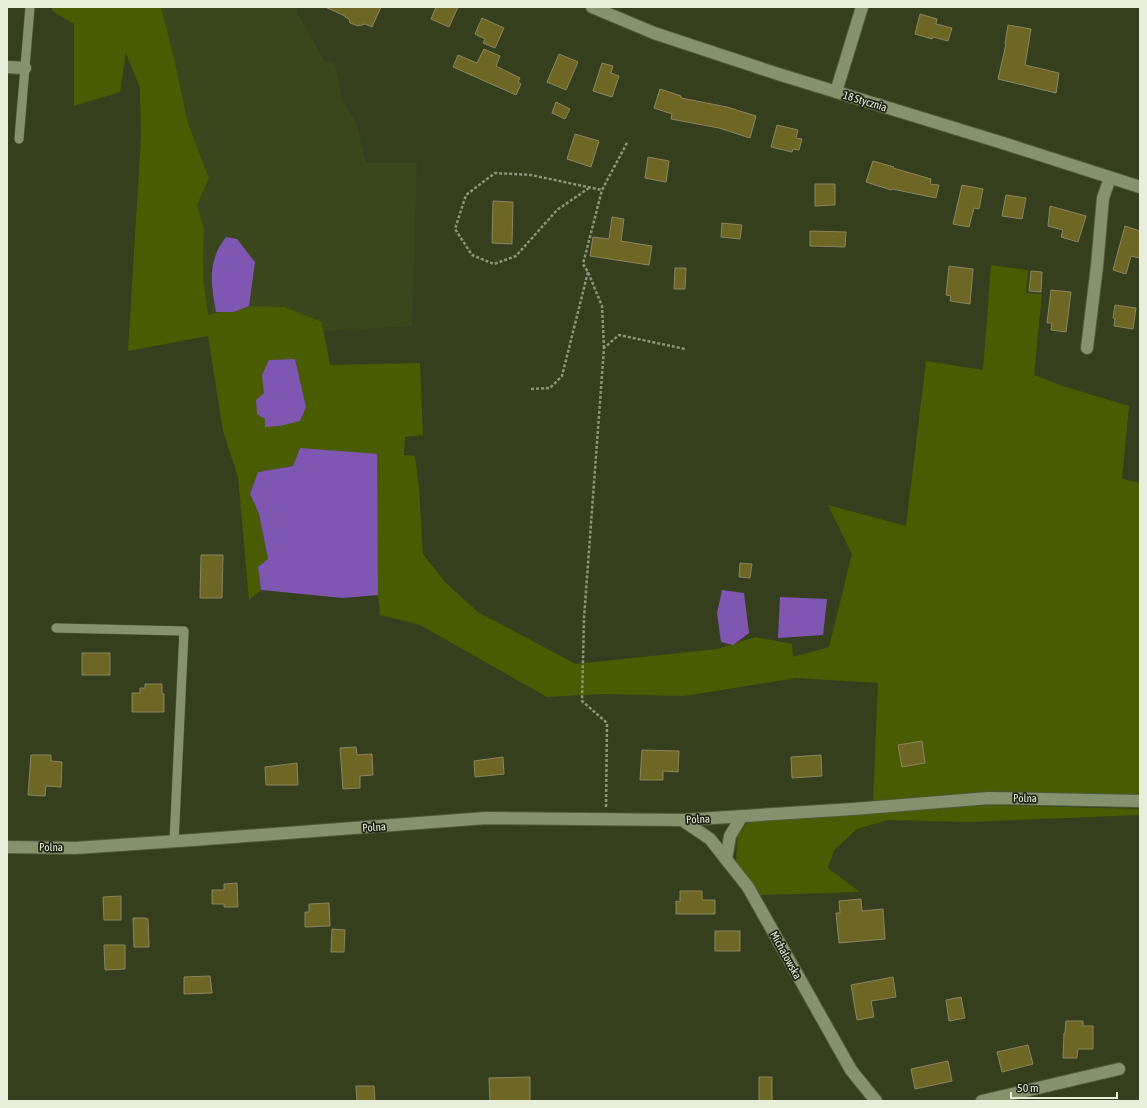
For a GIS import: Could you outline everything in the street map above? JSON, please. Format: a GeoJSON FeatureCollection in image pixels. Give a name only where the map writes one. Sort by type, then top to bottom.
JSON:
{"type":"FeatureCollection","features":[{"type":"Feature","properties":{"kind":"street","name":"18 Stycznia"},"geometry":{"type":"LineString","coordinates":[[592,7],[654,32],[778,74],[1140,187]]}},
{"type":"Feature","properties":{"kind":"street"},"geometry":{"type":"LineString","coordinates":[[836,92],[862,7]]}},
{"type":"Feature","properties":{"kind":"street"},"geometry":{"type":"LineString","coordinates":[[7,67],[25,68]]}},
{"type":"Feature","properties":{"kind":"street"},"geometry":{"type":"LineString","coordinates":[[1087,348],[1104,198],[1110,178]]}},
{"type":"Feature","properties":{"kind":"street","name":"Polna"},"geometry":{"type":"LineString","coordinates":[[7,847],[75,848],[174,842],[486,818],[682,820],[989,798],[1140,801]]}},
{"type":"Feature","properties":{"kind":"street"},"geometry":{"type":"LineString","coordinates":[[726,859],[730,836],[742,816]]}},
{"type":"Feature","properties":{"kind":"street","name":"Michałowska"},"geometry":{"type":"LineString","coordinates":[[682,820],[710,839],[748,887],[851,1070],[876,1101]]}},
{"type":"Feature","properties":{"kind":"street"},"geometry":{"type":"LineString","coordinates":[[982,1101],[1119,1069]]}},
{"type":"Feature","properties":{"kind":"lane"},"geometry":{"type":"LineString","coordinates":[[19,138],[30,7]]}},
{"type":"Feature","properties":{"kind":"lane"},"geometry":{"type":"LineString","coordinates":[[56,628],[184,631],[174,842]]}},
{"type":"Feature","properties":{"kind":"path"},"geometry":{"type":"LineString","coordinates":[[606,819],[607,723],[582,701],[585,610],[604,348],[602,306],[588,272],[583,264],[602,190],[628,141]]}},
{"type":"Feature","properties":{"kind":"path"},"geometry":{"type":"LineString","coordinates":[[590,188],[557,210],[516,256],[494,264],[472,255],[455,229],[466,195],[495,172],[531,175],[602,190]]}},
{"type":"Feature","properties":{"kind":"path"},"geometry":{"type":"LineString","coordinates":[[532,389],[550,388],[562,376],[588,272]]}},
{"type":"Feature","properties":{"kind":"path"},"geometry":{"type":"LineString","coordinates":[[604,348],[619,335],[685,349]]}},
{"type":"Feature","properties":{"kind":"shaded area"},"geometry":{"type":"Polygon","coordinates":[[[161,7],[297,7],[298,14],[325,62],[335,64],[342,99],[356,123],[366,163],[417,163],[412,326],[324,331],[322,322],[285,307],[249,306],[208,315],[203,276],[204,228],[197,205],[209,178],[188,123],[161,7]]]}},
{"type":"Feature","properties":{"kind":"shaded area"},"geometry":{"type":"Polygon","coordinates":[[[226,237],[237,239],[255,262],[249,306],[234,312],[216,312],[212,282],[213,264],[220,246],[226,237]]]}},
{"type":"Feature","properties":{"kind":"shaded area"},"geometry":{"type":"Polygon","coordinates":[[[295,359],[306,407],[300,421],[280,426],[265,427],[265,419],[257,414],[256,400],[264,393],[262,375],[269,360],[295,359]]]}},
{"type":"Feature","properties":{"kind":"shaded area"},"geometry":{"type":"Polygon","coordinates":[[[300,448],[377,454],[378,595],[343,598],[261,590],[258,567],[268,559],[259,514],[250,494],[258,472],[293,466],[300,448]]]}},
{"type":"Feature","properties":{"kind":"shaded area"},"geometry":{"type":"Polygon","coordinates":[[[722,590],[744,593],[749,633],[733,645],[721,642],[717,613],[722,590]]]}},
{"type":"Feature","properties":{"kind":"shaded area"},"geometry":{"type":"Polygon","coordinates":[[[780,597],[827,599],[823,635],[778,638],[780,597]]]}},
{"type":"Feature","properties":{"kind":"green space"},"geometry":{"type":"Polygon","coordinates":[[[52,7],[161,7],[188,123],[209,178],[197,205],[204,228],[203,276],[208,315],[220,312],[234,312],[249,306],[285,307],[322,322],[330,365],[420,363],[423,435],[405,437],[404,455],[415,456],[419,488],[423,554],[445,582],[478,612],[576,664],[717,649],[755,637],[792,644],[793,657],[829,647],[852,554],[828,505],[906,526],[926,361],[983,370],[991,265],[1028,270],[1026,293],[1042,294],[1034,375],[1066,387],[1129,406],[1122,479],[1140,483],[1140,795],[990,791],[873,801],[878,683],[796,678],[684,696],[602,694],[547,697],[420,625],[380,615],[378,595],[376,454],[258,472],[250,494],[259,514],[268,559],[258,567],[261,590],[249,600],[238,477],[223,431],[208,336],[128,351],[141,137],[140,88],[126,53],[120,92],[74,106],[74,24],[52,11],[52,7]],[[295,359],[264,394],[256,400],[306,407],[295,359]]]}},
{"type":"Feature","properties":{"kind":"green space"},"geometry":{"type":"Polygon","coordinates":[[[988,805],[1140,809],[1140,815],[969,822],[888,820],[857,829],[834,850],[828,868],[860,892],[760,895],[736,862],[738,834],[749,821],[784,820],[988,805]]]}},
{"type":"Feature","properties":{"kind":"building"},"geometry":{"type":"Polygon","coordinates":[[[325,7],[381,7],[372,27],[365,24],[358,26],[350,23],[349,19],[345,16],[325,7]]]}},
{"type":"Feature","properties":{"kind":"building"},"geometry":{"type":"Polygon","coordinates":[[[436,7],[458,7],[449,27],[431,19],[436,7]]]}},
{"type":"Feature","properties":{"kind":"building"},"geometry":{"type":"Polygon","coordinates":[[[920,14],[937,19],[936,24],[952,28],[948,41],[933,37],[932,39],[915,34],[920,14]]]}},
{"type":"Feature","properties":{"kind":"building"},"geometry":{"type":"Polygon","coordinates":[[[482,18],[504,28],[495,48],[483,43],[485,39],[475,34],[482,18]]]}},
{"type":"Feature","properties":{"kind":"building"},"geometry":{"type":"Polygon","coordinates":[[[1008,25],[1031,29],[1025,65],[1059,73],[1056,93],[998,79],[1006,44],[1008,25]]]}},
{"type":"Feature","properties":{"kind":"building"},"geometry":{"type":"Polygon","coordinates":[[[484,49],[500,56],[496,66],[520,78],[518,82],[521,84],[516,95],[453,67],[458,55],[477,63],[484,49]]]}},
{"type":"Feature","properties":{"kind":"building"},"geometry":{"type":"Polygon","coordinates":[[[559,54],[578,62],[566,90],[547,82],[559,54]]]}},
{"type":"Feature","properties":{"kind":"building"},"geometry":{"type":"Polygon","coordinates":[[[602,63],[613,66],[611,73],[619,76],[612,97],[593,91],[602,63]]]}},
{"type":"Feature","properties":{"kind":"building"},"geometry":{"type":"Polygon","coordinates":[[[660,89],[681,96],[681,98],[727,107],[756,116],[750,138],[719,128],[671,119],[672,114],[654,108],[660,89]]]}},
{"type":"Feature","properties":{"kind":"building"},"geometry":{"type":"Polygon","coordinates":[[[556,102],[570,109],[565,119],[552,113],[556,102]]]}},
{"type":"Feature","properties":{"kind":"building"},"geometry":{"type":"Polygon","coordinates":[[[777,125],[798,130],[796,138],[802,139],[799,150],[793,149],[792,152],[771,147],[777,125]]]}},
{"type":"Feature","properties":{"kind":"building"},"geometry":{"type":"Polygon","coordinates":[[[575,134],[599,141],[591,167],[567,159],[575,134]]]}},
{"type":"Feature","properties":{"kind":"building"},"geometry":{"type":"Polygon","coordinates":[[[648,157],[669,161],[666,182],[645,178],[648,157]]]}},
{"type":"Feature","properties":{"kind":"building"},"geometry":{"type":"Polygon","coordinates":[[[873,161],[931,179],[930,184],[939,185],[936,198],[891,190],[866,182],[873,161]]]}},
{"type":"Feature","properties":{"kind":"building"},"geometry":{"type":"Polygon","coordinates":[[[815,184],[835,184],[835,205],[815,206],[815,184]]]}},
{"type":"Feature","properties":{"kind":"building"},"geometry":{"type":"Polygon","coordinates":[[[962,185],[983,189],[979,209],[974,208],[969,227],[953,224],[962,185]]]}},
{"type":"Feature","properties":{"kind":"building"},"geometry":{"type":"Polygon","coordinates":[[[1006,195],[1026,198],[1022,219],[1002,216],[1006,195]]]}},
{"type":"Feature","properties":{"kind":"building"},"geometry":{"type":"Polygon","coordinates":[[[493,201],[513,202],[512,244],[492,243],[493,201]]]}},
{"type":"Feature","properties":{"kind":"building"},"geometry":{"type":"Polygon","coordinates":[[[1050,206],[1086,216],[1078,242],[1061,237],[1063,230],[1048,226],[1050,206]]]}},
{"type":"Feature","properties":{"kind":"building"},"geometry":{"type":"Polygon","coordinates":[[[612,217],[624,219],[621,241],[652,246],[649,265],[590,256],[593,237],[609,239],[612,217]]]}},
{"type":"Feature","properties":{"kind":"building"},"geometry":{"type":"Polygon","coordinates":[[[722,223],[742,225],[740,239],[721,237],[722,223]]]}},
{"type":"Feature","properties":{"kind":"building"},"geometry":{"type":"Polygon","coordinates":[[[1125,226],[1140,231],[1140,258],[1131,256],[1126,274],[1113,270],[1125,226]]]}},
{"type":"Feature","properties":{"kind":"building"},"geometry":{"type":"Polygon","coordinates":[[[810,231],[846,232],[845,247],[810,246],[810,231]]]}},
{"type":"Feature","properties":{"kind":"building"},"geometry":{"type":"Polygon","coordinates":[[[949,266],[973,269],[970,304],[950,301],[951,296],[946,295],[949,266]]]}},
{"type":"Feature","properties":{"kind":"building"},"geometry":{"type":"Polygon","coordinates":[[[675,268],[686,268],[685,289],[674,289],[675,268]]]}},
{"type":"Feature","properties":{"kind":"building"},"geometry":{"type":"Polygon","coordinates":[[[1031,271],[1042,272],[1041,292],[1029,291],[1031,271]]]}},
{"type":"Feature","properties":{"kind":"building"},"geometry":{"type":"Polygon","coordinates":[[[1051,290],[1071,292],[1066,332],[1051,330],[1052,323],[1047,323],[1051,290]]]}},
{"type":"Feature","properties":{"kind":"building"},"geometry":{"type":"Polygon","coordinates":[[[1115,305],[1136,308],[1133,329],[1114,326],[1115,319],[1113,318],[1115,305]]]}},
{"type":"Feature","properties":{"kind":"building"},"geometry":{"type":"Polygon","coordinates":[[[201,555],[223,555],[222,598],[200,598],[201,555]]]}},
{"type":"Feature","properties":{"kind":"building"},"geometry":{"type":"Polygon","coordinates":[[[740,563],[752,564],[750,578],[739,577],[740,563]]]}},
{"type":"Feature","properties":{"kind":"building"},"geometry":{"type":"Polygon","coordinates":[[[82,653],[110,653],[110,675],[82,675],[82,653]]]}},
{"type":"Feature","properties":{"kind":"building"},"geometry":{"type":"Polygon","coordinates":[[[145,684],[162,684],[162,694],[164,694],[164,712],[132,712],[132,693],[140,693],[140,688],[145,688],[145,684]]]}},
{"type":"Feature","properties":{"kind":"building"},"geometry":{"type":"Polygon","coordinates":[[[922,741],[925,763],[902,767],[898,745],[922,741]]]}},
{"type":"Feature","properties":{"kind":"building"},"geometry":{"type":"Polygon","coordinates":[[[356,747],[357,755],[372,754],[373,775],[360,776],[360,788],[343,789],[340,748],[356,747]]]}},
{"type":"Feature","properties":{"kind":"building"},"geometry":{"type":"Polygon","coordinates":[[[642,750],[679,751],[678,772],[663,771],[663,780],[640,780],[642,750]]]}},
{"type":"Feature","properties":{"kind":"building"},"geometry":{"type":"Polygon","coordinates":[[[31,755],[51,755],[51,761],[62,762],[61,787],[46,786],[45,796],[28,795],[31,755]]]}},
{"type":"Feature","properties":{"kind":"building"},"geometry":{"type":"Polygon","coordinates":[[[821,755],[822,776],[792,778],[791,757],[821,755]]]}},
{"type":"Feature","properties":{"kind":"building"},"geometry":{"type":"Polygon","coordinates":[[[503,757],[504,774],[475,777],[474,761],[503,757]]]}},
{"type":"Feature","properties":{"kind":"building"},"geometry":{"type":"Polygon","coordinates":[[[297,763],[298,785],[266,785],[265,767],[297,763]]]}},
{"type":"Feature","properties":{"kind":"building"},"geometry":{"type":"Polygon","coordinates":[[[237,883],[238,907],[224,907],[224,904],[212,904],[212,890],[224,890],[224,884],[237,883]]]}},
{"type":"Feature","properties":{"kind":"building"},"geometry":{"type":"Polygon","coordinates":[[[680,891],[702,891],[702,900],[715,900],[715,914],[676,914],[676,901],[680,902],[680,891]]]}},
{"type":"Feature","properties":{"kind":"building"},"geometry":{"type":"Polygon","coordinates":[[[121,896],[121,920],[104,920],[103,897],[121,896]]]}},
{"type":"Feature","properties":{"kind":"building"},"geometry":{"type":"Polygon","coordinates":[[[861,899],[862,911],[883,909],[885,939],[839,943],[836,913],[840,913],[839,901],[861,899]]]}},
{"type":"Feature","properties":{"kind":"building"},"geometry":{"type":"Polygon","coordinates":[[[329,903],[330,926],[305,927],[305,912],[309,912],[309,904],[329,903]]]}},
{"type":"Feature","properties":{"kind":"building"},"geometry":{"type":"Polygon","coordinates":[[[133,918],[148,919],[149,947],[134,947],[133,918]]]}},
{"type":"Feature","properties":{"kind":"building"},"geometry":{"type":"Polygon","coordinates":[[[332,929],[345,930],[344,952],[331,952],[332,929]]]}},
{"type":"Feature","properties":{"kind":"building"},"geometry":{"type":"Polygon","coordinates":[[[715,931],[740,931],[740,951],[715,951],[715,931]]]}},
{"type":"Feature","properties":{"kind":"building"},"geometry":{"type":"Polygon","coordinates":[[[104,945],[125,945],[125,969],[105,970],[104,945]]]}},
{"type":"Feature","properties":{"kind":"building"},"geometry":{"type":"Polygon","coordinates":[[[210,976],[212,993],[184,994],[184,977],[210,976]]]}},
{"type":"Feature","properties":{"kind":"building"},"geometry":{"type":"Polygon","coordinates":[[[893,977],[896,997],[871,1001],[874,1017],[857,1020],[851,985],[893,977]]]}},
{"type":"Feature","properties":{"kind":"building"},"geometry":{"type":"Polygon","coordinates":[[[961,997],[965,1018],[949,1021],[946,1000],[961,997]]]}},
{"type":"Feature","properties":{"kind":"building"},"geometry":{"type":"Polygon","coordinates":[[[1066,1021],[1083,1021],[1083,1026],[1093,1026],[1093,1049],[1078,1049],[1077,1058],[1063,1058],[1066,1021]]]}},
{"type":"Feature","properties":{"kind":"building"},"geometry":{"type":"Polygon","coordinates":[[[1028,1045],[1033,1064],[1002,1072],[997,1052],[1028,1045]]]}},
{"type":"Feature","properties":{"kind":"building"},"geometry":{"type":"Polygon","coordinates":[[[948,1061],[952,1081],[915,1089],[911,1069],[948,1061]]]}},
{"type":"Feature","properties":{"kind":"building"},"geometry":{"type":"Polygon","coordinates":[[[530,1077],[530,1101],[490,1101],[489,1078],[530,1077]]]}},
{"type":"Feature","properties":{"kind":"building"},"geometry":{"type":"Polygon","coordinates":[[[759,1077],[772,1077],[772,1101],[759,1101],[759,1077]]]}},
{"type":"Feature","properties":{"kind":"building"},"geometry":{"type":"Polygon","coordinates":[[[356,1086],[374,1086],[375,1101],[357,1101],[356,1086]]]}}]}
